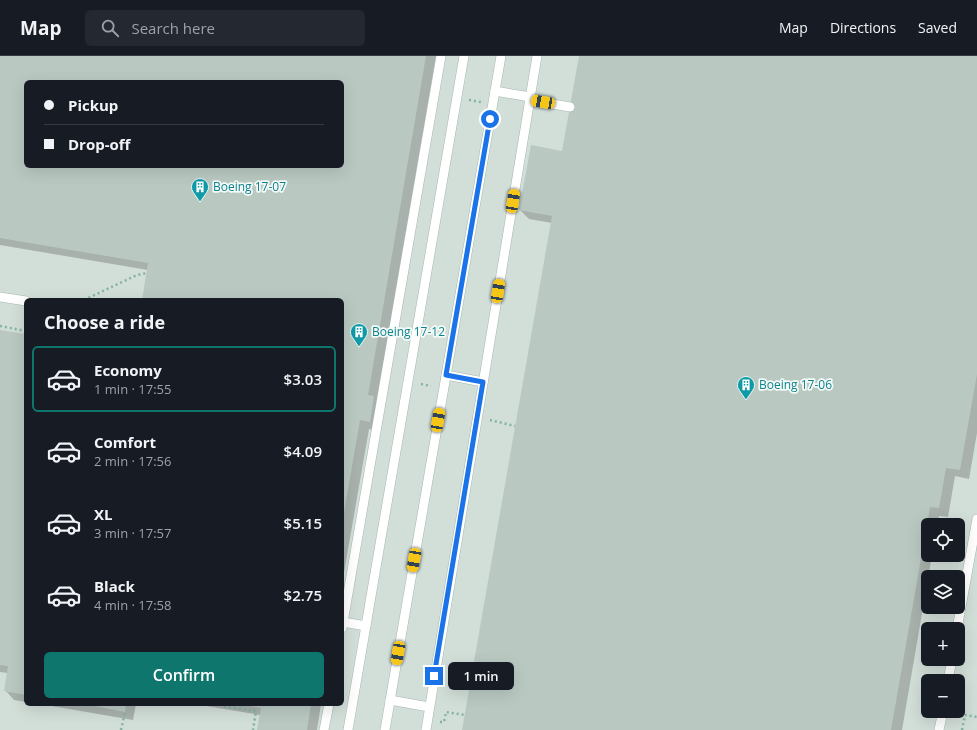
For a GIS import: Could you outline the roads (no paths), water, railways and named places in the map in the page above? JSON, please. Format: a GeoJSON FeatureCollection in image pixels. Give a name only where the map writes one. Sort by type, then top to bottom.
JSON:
{"type":"FeatureCollection","features":[{"type":"Feature","properties":{"kind":"lane"},"geometry":{"type":"LineString","coordinates":[[344,619],[441,56]]}},
{"type":"Feature","properties":{"kind":"lane"},"geometry":{"type":"LineString","coordinates":[[348,730],[464,56]]}},
{"type":"Feature","properties":{"kind":"lane"},"geometry":{"type":"LineString","coordinates":[[385,730],[501,56]]}},
{"type":"Feature","properties":{"kind":"lane"},"geometry":{"type":"LineString","coordinates":[[426,730],[537,56]]}},
{"type":"Feature","properties":{"kind":"lane"},"geometry":{"type":"LineString","coordinates":[[495,91],[570,107]]}},
{"type":"Feature","properties":{"kind":"lane"},"geometry":{"type":"LineString","coordinates":[[0,297],[24,302]]}},
{"type":"Feature","properties":{"kind":"lane"},"geometry":{"type":"LineString","coordinates":[[446,375],[483,382]]}},
{"type":"Feature","properties":{"kind":"lane"},"geometry":{"type":"LineString","coordinates":[[958,622],[977,519]]}},
{"type":"Feature","properties":{"kind":"lane"},"geometry":{"type":"LineString","coordinates":[[344,625],[366,626]]}},
{"type":"Feature","properties":{"kind":"lane"},"geometry":{"type":"LineString","coordinates":[[390,700],[429,707]]}},
{"type":"Feature","properties":{"kind":"lane"},"geometry":{"type":"LineString","coordinates":[[324,730],[329,706]]}},
{"type":"Feature","properties":{"kind":"lane"},"geometry":{"type":"LineString","coordinates":[[939,730],[942,718]]}},
{"type":"Feature","properties":{"kind":"place","name":"Boeing 17-07"},"geometry":{"type":"Point","coordinates":[200,202]}},
{"type":"Feature","properties":{"kind":"place","name":"Boeing 17-12"},"geometry":{"type":"Point","coordinates":[359,347]}},
{"type":"Feature","properties":{"kind":"place","name":"Boeing 17-06"},"geometry":{"type":"Point","coordinates":[746,400]}}]}
